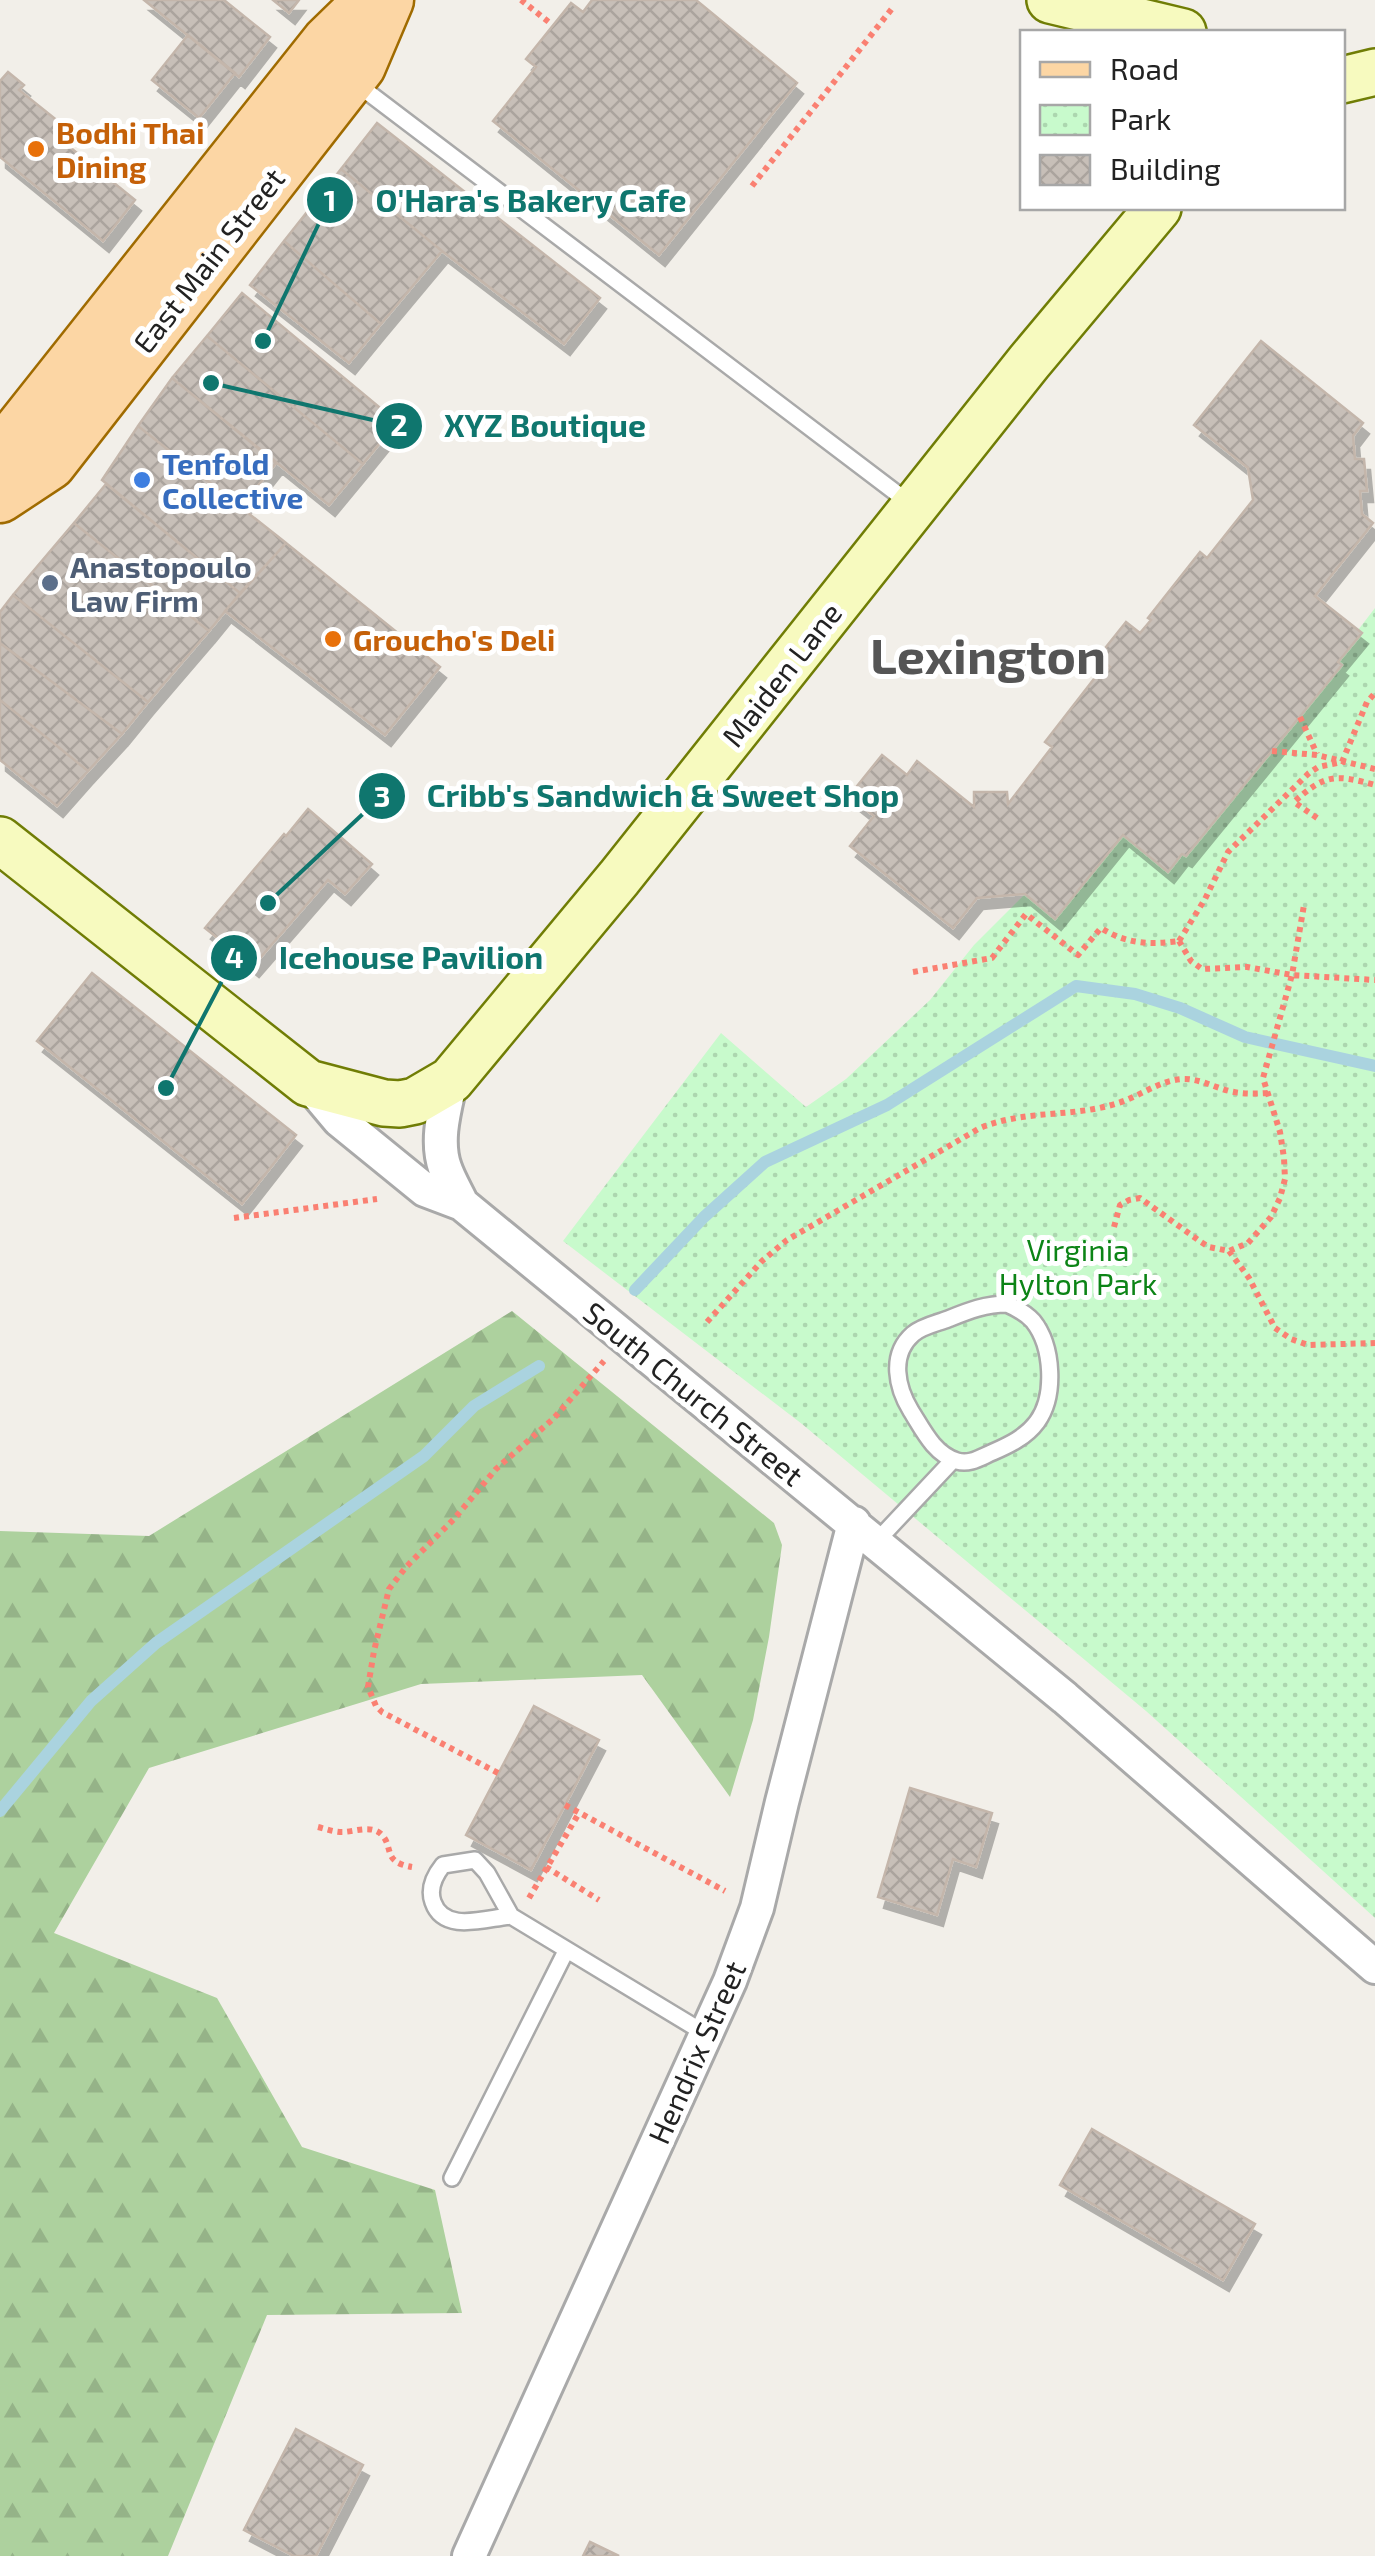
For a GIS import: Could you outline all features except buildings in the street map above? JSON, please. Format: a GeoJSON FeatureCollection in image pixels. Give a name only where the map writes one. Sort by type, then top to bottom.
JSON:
{"type":"FeatureCollection","features":[{"type":"Feature","properties":{"kind":"main road","name":"East Main Street"},"geometry":{"type":"LineString","coordinates":[[0,465],[16,434],[326,42],[370,0]]}},
{"type":"Feature","properties":{"kind":"main road","name":"East Main Street"},"geometry":{"type":"LineString","coordinates":[[0,497],[50,464],[360,66],[388,0]]}},
{"type":"Feature","properties":{"kind":"main road"},"geometry":{"type":"LineString","coordinates":[[1050,0],[1176,30]]}},
{"type":"Feature","properties":{"kind":"main road"},"geometry":{"type":"LineString","coordinates":[[1345,56],[1375,58]]}},
{"type":"Feature","properties":{"kind":"main road"},"geometry":{"type":"LineString","coordinates":[[1345,79],[1375,72]]}},
{"type":"Feature","properties":{"kind":"main road","name":"Maiden Lane"},"geometry":{"type":"LineString","coordinates":[[451,1080],[619,878],[1154,210]]}},
{"type":"Feature","properties":{"kind":"main road","name":"South Church Street"},"geometry":{"type":"LineString","coordinates":[[0,840],[308,1083]]}},
{"type":"Feature","properties":{"kind":"main road"},"geometry":{"type":"LineString","coordinates":[[308,1083],[400,1104],[416,1101],[451,1080]]}},
{"type":"Feature","properties":{"kind":"street","name":"Maiden Lane"},"geometry":{"type":"LineString","coordinates":[[451,1080],[440,1144],[444,1166],[462,1204]]}},
{"type":"Feature","properties":{"kind":"street","name":"South Church Street"},"geometry":{"type":"LineString","coordinates":[[308,1083],[339,1120],[425,1190],[462,1204],[1065,1698],[1373,1961]]}},
{"type":"Feature","properties":{"kind":"street","name":"Hendrix Street"},"geometry":{"type":"LineString","coordinates":[[469,2556],[730,1981],[757,1908],[782,1802],[864,1533]]}},
{"type":"Feature","properties":{"kind":"lane"},"geometry":{"type":"LineString","coordinates":[[350,78],[914,506]]}},
{"type":"Feature","properties":{"kind":"lane"},"geometry":{"type":"LineString","coordinates":[[1007,1304],[1032,1320],[1040,1332],[1051,1378],[1046,1403],[1038,1421],[1010,1444],[974,1461],[952,1460],[930,1442],[902,1395],[898,1383],[900,1356],[913,1334],[922,1329],[982,1306],[1007,1304]]}},
{"type":"Feature","properties":{"kind":"lane"},"geometry":{"type":"LineString","coordinates":[[864,1533],[952,1460]]}},
{"type":"Feature","properties":{"kind":"lane"},"geometry":{"type":"LineString","coordinates":[[510,1916],[468,1923],[448,1919],[434,1906],[434,1876],[443,1865],[475,1860],[487,1873],[510,1916],[706,2034]]}},
{"type":"Feature","properties":{"kind":"lane"},"geometry":{"type":"LineString","coordinates":[[452,2178],[566,1951]]}},
{"type":"Feature","properties":{"kind":"path"},"geometry":{"type":"LineString","coordinates":[[521,0],[550,23]]}},
{"type":"Feature","properties":{"kind":"path"},"geometry":{"type":"LineString","coordinates":[[752,186],[894,6]]}},
{"type":"Feature","properties":{"kind":"path"},"geometry":{"type":"LineString","coordinates":[[1342,762],[1375,693]]}},
{"type":"Feature","properties":{"kind":"path"},"geometry":{"type":"LineString","coordinates":[[1300,717],[1318,755]]}},
{"type":"Feature","properties":{"kind":"path"},"geometry":{"type":"LineString","coordinates":[[1272,751],[1318,755],[1375,769]]}},
{"type":"Feature","properties":{"kind":"path"},"geometry":{"type":"LineString","coordinates":[[1179,941],[1228,852],[1308,772],[1342,762]]}},
{"type":"Feature","properties":{"kind":"path"},"geometry":{"type":"LineString","coordinates":[[1317,818],[1294,802],[1322,780],[1347,777],[1375,784]]}},
{"type":"Feature","properties":{"kind":"path"},"geometry":{"type":"LineString","coordinates":[[1114,1227],[1120,1205],[1140,1198],[1209,1247],[1228,1251],[1248,1243],[1271,1217],[1285,1178],[1284,1158],[1263,1078],[1292,975],[1304,905]]}},
{"type":"Feature","properties":{"kind":"path"},"geometry":{"type":"LineString","coordinates":[[913,972],[992,958],[1026,914],[1078,955],[1101,928],[1130,942],[1179,941]]}},
{"type":"Feature","properties":{"kind":"path"},"geometry":{"type":"LineString","coordinates":[[1179,941],[1202,969],[1248,967],[1292,975],[1375,980]]}},
{"type":"Feature","properties":{"kind":"path"},"geometry":{"type":"LineString","coordinates":[[707,1322],[762,1261],[787,1240],[1002,1119],[1116,1104],[1170,1080],[1196,1080],[1249,1094],[1268,1093]]}},
{"type":"Feature","properties":{"kind":"path"},"geometry":{"type":"LineString","coordinates":[[234,1218],[380,1198]]}},
{"type":"Feature","properties":{"kind":"path"},"geometry":{"type":"LineString","coordinates":[[1228,1251],[1249,1278],[1276,1328],[1291,1339],[1308,1346],[1375,1343]]}},
{"type":"Feature","properties":{"kind":"path"},"geometry":{"type":"LineString","coordinates":[[498,1773],[376,1706],[368,1688],[389,1589],[496,1469],[552,1419],[604,1362]]}},
{"type":"Feature","properties":{"kind":"path"},"geometry":{"type":"LineString","coordinates":[[565,1806],[757,1908]]}},
{"type":"Feature","properties":{"kind":"path"},"geometry":{"type":"LineString","coordinates":[[528,1899],[579,1813]]}},
{"type":"Feature","properties":{"kind":"path"},"geometry":{"type":"LineString","coordinates":[[318,1827],[346,1832],[373,1830],[382,1835],[394,1860],[406,1867],[423,1868]]}},
{"type":"Feature","properties":{"kind":"path"},"geometry":{"type":"LineString","coordinates":[[546,1867],[599,1900]]}},
{"type":"Feature","properties":{"kind":"green space","name":"Virginia Hylton Park"},"geometry":{"type":"Polygon","coordinates":[[[1375,608],[1375,1918],[1146,1711],[802,1424],[563,1241],[721,1033],[806,1107],[846,1079],[930,1000],[974,945],[1025,894],[1055,919],[1123,835],[1168,872],[1182,854],[1187,856],[1342,666],[1338,662],[1361,634],[1358,630],[1375,608]]]}},
{"type":"Feature","properties":{"kind":"green space"},"geometry":{"type":"Polygon","coordinates":[[[512,1311],[774,1523],[782,1545],[769,1637],[753,1720],[730,1797],[642,1675],[421,1684],[149,1768],[54,1933],[217,1998],[302,2147],[435,2190],[462,2313],[267,2315],[168,2556],[0,2556],[0,1531],[149,1536],[512,1311]]]}},
{"type":"Feature","properties":{"kind":"waterway"},"geometry":{"type":"LineString","coordinates":[[635,1290],[704,1217],[765,1162],[887,1105],[1076,986],[1135,994],[1180,1008],[1245,1037],[1375,1066]]}},
{"type":"Feature","properties":{"kind":"waterway"},"geometry":{"type":"LineString","coordinates":[[0,1811],[91,1701],[156,1643],[424,1456],[474,1406],[539,1366]]}},
{"type":"Feature","properties":{"kind":"place","name":"Bodhi Thai Dining"},"geometry":{"type":"Point","coordinates":[36,149]}},
{"type":"Feature","properties":{"kind":"place","name":"O'Hara's Bakery Cafe"},"geometry":{"type":"Point","coordinates":[263,341]}},
{"type":"Feature","properties":{"kind":"place","name":"XYZ Boutique"},"geometry":{"type":"Point","coordinates":[211,383]}},
{"type":"Feature","properties":{"kind":"place","name":"Tenfold Collective"},"geometry":{"type":"Point","coordinates":[142,480]}},
{"type":"Feature","properties":{"kind":"place","name":"Anastopoulo Law Firm"},"geometry":{"type":"Point","coordinates":[50,583]}},
{"type":"Feature","properties":{"kind":"place","name":"Groucho's Deli"},"geometry":{"type":"Point","coordinates":[333,639]}},
{"type":"Feature","properties":{"kind":"place","name":"Cribb's Sandwich & Sweet Shop"},"geometry":{"type":"Point","coordinates":[268,903]}},
{"type":"Feature","properties":{"kind":"place","name":"Icehouse Pavilion"},"geometry":{"type":"Point","coordinates":[166,1088]}},
{"type":"Feature","properties":{"kind":"district","name":"Lexington"},"geometry":{"type":"Point","coordinates":[988,654]}}]}
